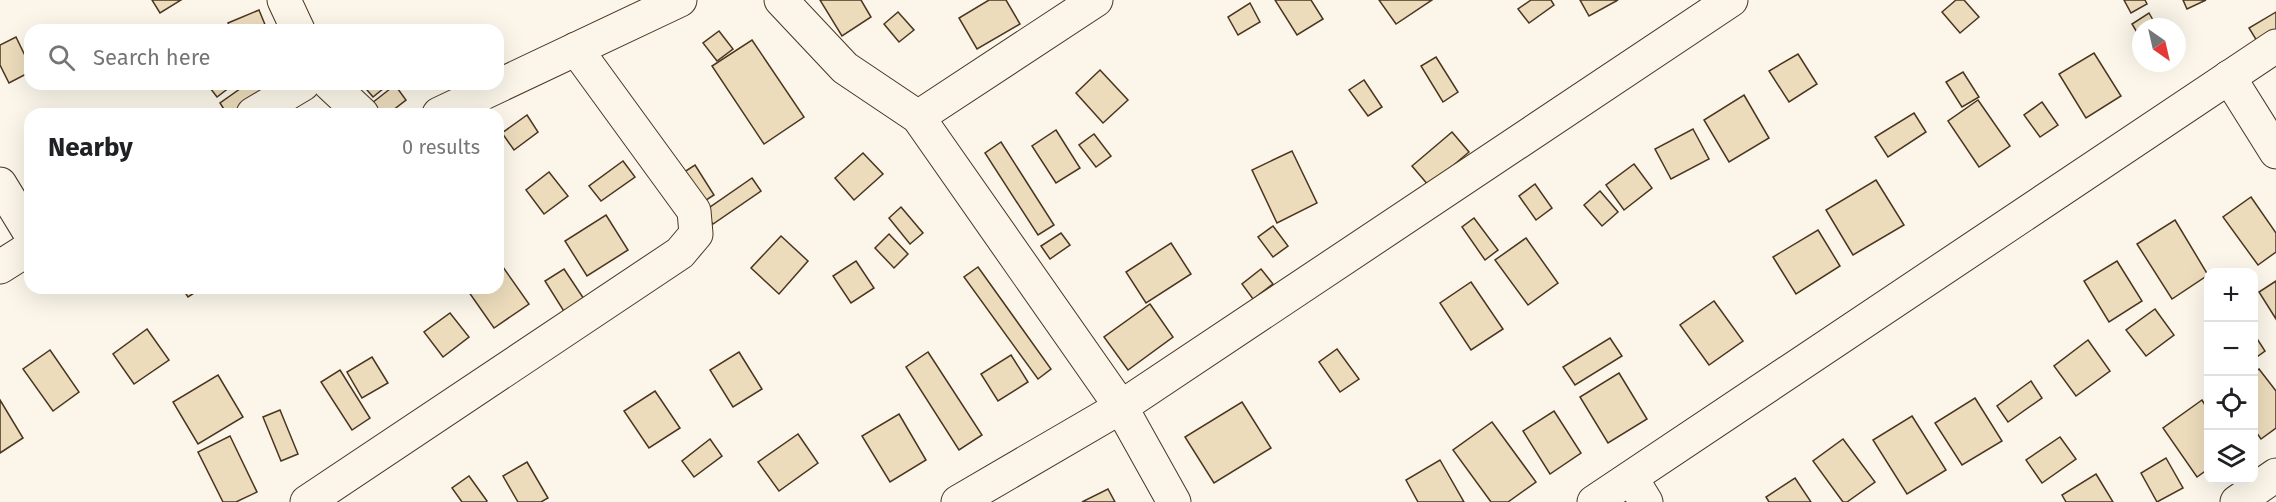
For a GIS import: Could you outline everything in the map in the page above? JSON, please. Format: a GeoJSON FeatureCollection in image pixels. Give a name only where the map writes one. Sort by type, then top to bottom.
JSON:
{"type":"FeatureCollection","features":[{"type":"Feature","properties":{"kind":"street"},"geometry":{"type":"LineString","coordinates":[[284,0],[295,24]]}},
{"type":"Feature","properties":{"kind":"street"},"geometry":{"type":"LineString","coordinates":[[504,84],[680,0]]}},
{"type":"Feature","properties":{"kind":"street"},"geometry":{"type":"LineString","coordinates":[[781,0],[845,68],[918,117],[1121,407],[1174,502]]}},
{"type":"Feature","properties":{"kind":"street"},"geometry":{"type":"LineString","coordinates":[[918,117],[1096,0]]}},
{"type":"Feature","properties":{"kind":"street"},"geometry":{"type":"LineString","coordinates":[[958,502],[1121,407],[1731,0]]}},
{"type":"Feature","properties":{"kind":"street"},"geometry":{"type":"LineString","coordinates":[[1594,502],[1639,490],[2276,46]]}},
{"type":"Feature","properties":{"kind":"street"},"geometry":{"type":"LineString","coordinates":[[308,502],[680,253],[696,234],[694,211],[576,50]]}},
{"type":"Feature","properties":{"kind":"street"},"geometry":{"type":"LineString","coordinates":[[2229,77],[2276,152]]}},
{"type":"Feature","properties":{"kind":"street"},"geometry":{"type":"LineString","coordinates":[[263,108],[293,90]]}},
{"type":"Feature","properties":{"kind":"street"},"geometry":{"type":"LineString","coordinates":[[336,90],[356,108]]}},
{"type":"Feature","properties":{"kind":"street"},"geometry":{"type":"LineString","coordinates":[[452,108],[490,90]]}},
{"type":"Feature","properties":{"kind":"street"},"geometry":{"type":"LineString","coordinates":[[0,184],[24,223]]}},
{"type":"Feature","properties":{"kind":"street"},"geometry":{"type":"LineString","coordinates":[[0,267],[24,252]]}},
{"type":"Feature","properties":{"kind":"street"},"geometry":{"type":"LineString","coordinates":[[2237,502],[2276,475]]}},
{"type":"Feature","properties":{"kind":"building"},"geometry":{"type":"Polygon","coordinates":[[[152,0],[181,0],[160,13],[152,0]]]}},
{"type":"Feature","properties":{"kind":"building"},"geometry":{"type":"Polygon","coordinates":[[[820,0],[861,0],[871,17],[842,36],[820,0]]]}},
{"type":"Feature","properties":{"kind":"building"},"geometry":{"type":"Polygon","coordinates":[[[989,0],[1006,0],[1020,24],[977,49],[959,18],[989,0]]]}},
{"type":"Feature","properties":{"kind":"building"},"geometry":{"type":"Polygon","coordinates":[[[1275,0],[1311,0],[1323,19],[1297,35],[1275,0]]]}},
{"type":"Feature","properties":{"kind":"building"},"geometry":{"type":"Polygon","coordinates":[[[1379,0],[1432,0],[1396,24],[1379,0]]]}},
{"type":"Feature","properties":{"kind":"building"},"geometry":{"type":"Polygon","coordinates":[[[1531,0],[1551,0],[1554,5],[1529,23],[1518,9],[1531,0]]]}},
{"type":"Feature","properties":{"kind":"building"},"geometry":{"type":"Polygon","coordinates":[[[1580,0],[1618,0],[1589,16],[1580,0]]]}},
{"type":"Feature","properties":{"kind":"building"},"geometry":{"type":"Polygon","coordinates":[[[1956,0],[1964,0],[1979,17],[1960,33],[1942,12],[1956,0]]]}},
{"type":"Feature","properties":{"kind":"building"},"geometry":{"type":"Polygon","coordinates":[[[2124,0],[2145,0],[2147,4],[2131,13],[2124,0]]]}},
{"type":"Feature","properties":{"kind":"building"},"geometry":{"type":"Polygon","coordinates":[[[2183,0],[2206,0],[2187,9],[2183,0]]]}},
{"type":"Feature","properties":{"kind":"building"},"geometry":{"type":"Polygon","coordinates":[[[1250,3],[1260,22],[1238,35],[1228,17],[1250,3]]]}},
{"type":"Feature","properties":{"kind":"building"},"geometry":{"type":"Polygon","coordinates":[[[259,10],[265,24],[228,24],[259,10]]]}},
{"type":"Feature","properties":{"kind":"building"},"geometry":{"type":"Polygon","coordinates":[[[898,12],[914,30],[899,42],[884,24],[898,12]]]}},
{"type":"Feature","properties":{"kind":"building"},"geometry":{"type":"Polygon","coordinates":[[[2276,12],[2276,37],[2260,46],[2249,28],[2276,12]]]}},
{"type":"Feature","properties":{"kind":"building"},"geometry":{"type":"Polygon","coordinates":[[[2149,13],[2152,18],[2141,18],[2149,13]]]}},
{"type":"Feature","properties":{"kind":"building"},"geometry":{"type":"Polygon","coordinates":[[[719,31],[733,49],[717,61],[703,43],[719,31]]]}},
{"type":"Feature","properties":{"kind":"building"},"geometry":{"type":"Polygon","coordinates":[[[16,37],[24,54],[24,75],[9,83],[0,65],[0,45],[16,37]]]}},
{"type":"Feature","properties":{"kind":"building"},"geometry":{"type":"Polygon","coordinates":[[[752,40],[804,117],[764,144],[712,66],[752,40]]]}},
{"type":"Feature","properties":{"kind":"building"},"geometry":{"type":"Polygon","coordinates":[[[2094,53],[2121,96],[2086,118],[2059,74],[2094,53]]]}},
{"type":"Feature","properties":{"kind":"building"},"geometry":{"type":"Polygon","coordinates":[[[1798,54],[1817,84],[1789,102],[1769,71],[1798,54]]]}},
{"type":"Feature","properties":{"kind":"building"},"geometry":{"type":"Polygon","coordinates":[[[1436,57],[1458,92],[1443,102],[1421,66],[1436,57]]]}},
{"type":"Feature","properties":{"kind":"building"},"geometry":{"type":"Polygon","coordinates":[[[1100,70],[1128,100],[1103,123],[1076,93],[1100,70]]]}},
{"type":"Feature","properties":{"kind":"building"},"geometry":{"type":"Polygon","coordinates":[[[1963,72],[1979,97],[1962,107],[1946,82],[1963,72]]]}},
{"type":"Feature","properties":{"kind":"building"},"geometry":{"type":"Polygon","coordinates":[[[1364,80],[1382,107],[1368,116],[1349,90],[1364,80]]]}},
{"type":"Feature","properties":{"kind":"building"},"geometry":{"type":"Polygon","coordinates":[[[212,90],[226,90],[217,97],[212,90]]]}},
{"type":"Feature","properties":{"kind":"building"},"geometry":{"type":"Polygon","coordinates":[[[238,90],[276,90],[250,108],[223,108],[220,103],[238,90]]]}},
{"type":"Feature","properties":{"kind":"building"},"geometry":{"type":"Polygon","coordinates":[[[367,90],[382,90],[373,97],[367,90]]]}},
{"type":"Feature","properties":{"kind":"building"},"geometry":{"type":"Polygon","coordinates":[[[389,90],[399,90],[406,100],[396,108],[376,108],[372,103],[389,90]]]}},
{"type":"Feature","properties":{"kind":"building"},"geometry":{"type":"Polygon","coordinates":[[[1744,95],[1769,138],[1729,162],[1704,120],[1744,95]]]}},
{"type":"Feature","properties":{"kind":"building"},"geometry":{"type":"Polygon","coordinates":[[[1978,100],[2010,146],[1979,167],[1948,121],[1978,100]]]}},
{"type":"Feature","properties":{"kind":"building"},"geometry":{"type":"Polygon","coordinates":[[[2042,102],[2058,125],[2040,137],[2024,115],[2042,102]]]}},
{"type":"Feature","properties":{"kind":"building"},"geometry":{"type":"Polygon","coordinates":[[[1914,113],[1926,132],[1888,157],[1875,137],[1914,113]]]}},
{"type":"Feature","properties":{"kind":"building"},"geometry":{"type":"Polygon","coordinates":[[[527,115],[538,132],[514,150],[504,136],[504,132],[527,115]]]}},
{"type":"Feature","properties":{"kind":"building"},"geometry":{"type":"Polygon","coordinates":[[[1693,129],[1709,159],[1671,179],[1655,149],[1693,129]]]}},
{"type":"Feature","properties":{"kind":"building"},"geometry":{"type":"Polygon","coordinates":[[[1056,130],[1080,168],[1056,183],[1032,146],[1056,130]]]}},
{"type":"Feature","properties":{"kind":"building"},"geometry":{"type":"Polygon","coordinates":[[[1452,132],[1469,152],[1429,186],[1412,166],[1452,132]]]}},
{"type":"Feature","properties":{"kind":"building"},"geometry":{"type":"Polygon","coordinates":[[[1094,134],[1111,156],[1096,167],[1079,145],[1094,134]]]}},
{"type":"Feature","properties":{"kind":"building"},"geometry":{"type":"Polygon","coordinates":[[[1001,142],[1054,225],[1038,235],[985,153],[1001,142]]]}},
{"type":"Feature","properties":{"kind":"building"},"geometry":{"type":"Polygon","coordinates":[[[1292,151],[1317,203],[1277,223],[1252,170],[1292,151]]]}},
{"type":"Feature","properties":{"kind":"building"},"geometry":{"type":"Polygon","coordinates":[[[863,153],[883,174],[854,200],[835,178],[863,153]]]}},
{"type":"Feature","properties":{"kind":"building"},"geometry":{"type":"Polygon","coordinates":[[[623,161],[635,177],[601,201],[589,186],[623,161]]]}},
{"type":"Feature","properties":{"kind":"building"},"geometry":{"type":"Polygon","coordinates":[[[1634,164],[1652,188],[1624,210],[1606,185],[1634,164]]]}},
{"type":"Feature","properties":{"kind":"building"},"geometry":{"type":"Polygon","coordinates":[[[695,165],[714,195],[700,204],[681,174],[695,165]]]}},
{"type":"Feature","properties":{"kind":"building"},"geometry":{"type":"Polygon","coordinates":[[[549,172],[568,196],[544,214],[526,190],[549,172]]]}},
{"type":"Feature","properties":{"kind":"building"},"geometry":{"type":"Polygon","coordinates":[[[752,178],[761,191],[713,224],[703,212],[752,178]]]}},
{"type":"Feature","properties":{"kind":"building"},"geometry":{"type":"Polygon","coordinates":[[[1876,180],[1904,225],[1853,255],[1826,210],[1876,180]]]}},
{"type":"Feature","properties":{"kind":"building"},"geometry":{"type":"Polygon","coordinates":[[[1535,184],[1552,208],[1536,220],[1519,196],[1535,184]]]}},
{"type":"Feature","properties":{"kind":"building"},"geometry":{"type":"Polygon","coordinates":[[[1600,191],[1618,212],[1602,226],[1584,205],[1600,191]]]}},
{"type":"Feature","properties":{"kind":"building"},"geometry":{"type":"Polygon","coordinates":[[[2251,197],[2276,233],[2276,252],[2258,265],[2223,217],[2251,197]]]}},
{"type":"Feature","properties":{"kind":"building"},"geometry":{"type":"Polygon","coordinates":[[[901,207],[923,233],[910,244],[889,218],[901,207]]]}},
{"type":"Feature","properties":{"kind":"building"},"geometry":{"type":"Polygon","coordinates":[[[606,215],[628,250],[587,276],[565,241],[606,215]]]}},
{"type":"Feature","properties":{"kind":"building"},"geometry":{"type":"Polygon","coordinates":[[[1474,218],[1498,250],[1485,260],[1462,227],[1474,218]]]}},
{"type":"Feature","properties":{"kind":"building"},"geometry":{"type":"Polygon","coordinates":[[[2175,220],[2204,268],[2204,278],[2172,299],[2137,244],[2175,220]]]}},
{"type":"Feature","properties":{"kind":"building"},"geometry":{"type":"Polygon","coordinates":[[[1273,226],[1288,246],[1273,257],[1258,237],[1273,226]]]}},
{"type":"Feature","properties":{"kind":"building"},"geometry":{"type":"Polygon","coordinates":[[[1818,230],[1840,266],[1796,294],[1773,257],[1818,230]]]}},
{"type":"Feature","properties":{"kind":"building"},"geometry":{"type":"Polygon","coordinates":[[[1061,233],[1070,245],[1050,259],[1041,246],[1061,233]]]}},
{"type":"Feature","properties":{"kind":"building"},"geometry":{"type":"Polygon","coordinates":[[[889,234],[908,254],[894,268],[875,248],[889,234]]]}},
{"type":"Feature","properties":{"kind":"building"},"geometry":{"type":"Polygon","coordinates":[[[781,236],[808,261],[779,294],[751,268],[781,236]]]}},
{"type":"Feature","properties":{"kind":"building"},"geometry":{"type":"Polygon","coordinates":[[[1526,238],[1558,283],[1528,305],[1495,260],[1526,238]]]}},
{"type":"Feature","properties":{"kind":"building"},"geometry":{"type":"Polygon","coordinates":[[[1171,243],[1191,274],[1146,303],[1126,272],[1171,243]]]}},
{"type":"Feature","properties":{"kind":"building"},"geometry":{"type":"Polygon","coordinates":[[[856,261],[874,288],[851,303],[833,276],[856,261]]]}},
{"type":"Feature","properties":{"kind":"building"},"geometry":{"type":"Polygon","coordinates":[[[2117,261],[2142,301],[2109,322],[2084,281],[2117,261]]]}},
{"type":"Feature","properties":{"kind":"building"},"geometry":{"type":"Polygon","coordinates":[[[978,267],[1051,369],[1038,379],[964,277],[978,267]]]}},
{"type":"Feature","properties":{"kind":"building"},"geometry":{"type":"Polygon","coordinates":[[[504,269],[529,304],[494,328],[470,294],[504,294],[504,269]]]}},
{"type":"Feature","properties":{"kind":"building"},"geometry":{"type":"Polygon","coordinates":[[[564,269],[590,308],[570,321],[545,281],[564,269]]]}},
{"type":"Feature","properties":{"kind":"building"},"geometry":{"type":"Polygon","coordinates":[[[1261,269],[1273,284],[1253,299],[1242,284],[1261,269]]]}},
{"type":"Feature","properties":{"kind":"building"},"geometry":{"type":"Polygon","coordinates":[[[2276,281],[2276,319],[2259,292],[2276,281]]]}},
{"type":"Feature","properties":{"kind":"building"},"geometry":{"type":"Polygon","coordinates":[[[1471,282],[1503,329],[1471,350],[1440,303],[1471,282]]]}},
{"type":"Feature","properties":{"kind":"building"},"geometry":{"type":"Polygon","coordinates":[[[1714,301],[1743,341],[1709,365],[1680,325],[1714,301]]]}},
{"type":"Feature","properties":{"kind":"building"},"geometry":{"type":"Polygon","coordinates":[[[1150,304],[1173,337],[1128,370],[1104,337],[1150,304]]]}},
{"type":"Feature","properties":{"kind":"building"},"geometry":{"type":"Polygon","coordinates":[[[2155,309],[2174,335],[2146,356],[2126,330],[2155,309]]]}},
{"type":"Feature","properties":{"kind":"building"},"geometry":{"type":"Polygon","coordinates":[[[450,313],[469,337],[443,357],[424,332],[450,313]]]}},
{"type":"Feature","properties":{"kind":"building"},"geometry":{"type":"Polygon","coordinates":[[[147,329],[169,360],[134,384],[113,354],[147,329]]]}},
{"type":"Feature","properties":{"kind":"building"},"geometry":{"type":"Polygon","coordinates":[[[1610,338],[1622,356],[1575,385],[1563,367],[1610,338]]]}},
{"type":"Feature","properties":{"kind":"building"},"geometry":{"type":"Polygon","coordinates":[[[2088,340],[2110,371],[2076,396],[2054,366],[2088,340]]]}},
{"type":"Feature","properties":{"kind":"building"},"geometry":{"type":"Polygon","coordinates":[[[2258,340],[2265,351],[2258,356],[2258,340]]]}},
{"type":"Feature","properties":{"kind":"building"},"geometry":{"type":"Polygon","coordinates":[[[1337,349],[1359,379],[1340,392],[1319,362],[1337,349]]]}},
{"type":"Feature","properties":{"kind":"building"},"geometry":{"type":"Polygon","coordinates":[[[50,350],[79,392],[53,411],[23,369],[50,350]]]}},
{"type":"Feature","properties":{"kind":"building"},"geometry":{"type":"Polygon","coordinates":[[[739,352],[762,389],[733,407],[710,370],[739,352]]]}},
{"type":"Feature","properties":{"kind":"building"},"geometry":{"type":"Polygon","coordinates":[[[928,352],[982,435],[959,450],[906,367],[928,352]]]}},
{"type":"Feature","properties":{"kind":"building"},"geometry":{"type":"Polygon","coordinates":[[[1011,355],[1028,382],[998,401],[981,374],[1011,355]]]}},
{"type":"Feature","properties":{"kind":"building"},"geometry":{"type":"Polygon","coordinates":[[[372,357],[388,383],[362,398],[347,372],[372,357]]]}},
{"type":"Feature","properties":{"kind":"building"},"geometry":{"type":"Polygon","coordinates":[[[340,370],[370,418],[352,430],[321,382],[340,370]]]}},
{"type":"Feature","properties":{"kind":"building"},"geometry":{"type":"Polygon","coordinates":[[[2258,370],[2276,391],[2276,428],[2261,439],[2258,435],[2258,370]]]}},
{"type":"Feature","properties":{"kind":"building"},"geometry":{"type":"Polygon","coordinates":[[[1619,373],[1647,419],[1608,443],[1580,397],[1619,373]]]}},
{"type":"Feature","properties":{"kind":"building"},"geometry":{"type":"Polygon","coordinates":[[[218,375],[243,417],[198,444],[173,402],[218,375]]]}},
{"type":"Feature","properties":{"kind":"building"},"geometry":{"type":"Polygon","coordinates":[[[2031,381],[2042,398],[2008,422],[1997,406],[2031,381]]]}},
{"type":"Feature","properties":{"kind":"building"},"geometry":{"type":"Polygon","coordinates":[[[655,391],[680,428],[649,448],[624,411],[655,391]]]}},
{"type":"Feature","properties":{"kind":"building"},"geometry":{"type":"Polygon","coordinates":[[[1975,398],[2002,441],[1962,465],[1935,423],[1975,398]]]}},
{"type":"Feature","properties":{"kind":"building"},"geometry":{"type":"Polygon","coordinates":[[[0,400],[23,438],[0,453],[0,400]]]}},
{"type":"Feature","properties":{"kind":"building"},"geometry":{"type":"Polygon","coordinates":[[[2202,400],[2204,403],[2204,472],[2197,477],[2163,428],[2202,400]]]}},
{"type":"Feature","properties":{"kind":"building"},"geometry":{"type":"Polygon","coordinates":[[[1242,402],[1271,448],[1214,483],[1185,437],[1242,402]]]}},
{"type":"Feature","properties":{"kind":"building"},"geometry":{"type":"Polygon","coordinates":[[[280,410],[298,454],[281,461],[263,417],[280,410]]]}},
{"type":"Feature","properties":{"kind":"building"},"geometry":{"type":"Polygon","coordinates":[[[1554,411],[1581,453],[1550,474],[1523,431],[1554,411]]]}},
{"type":"Feature","properties":{"kind":"building"},"geometry":{"type":"Polygon","coordinates":[[[899,414],[926,460],[890,482],[862,436],[899,414]]]}},
{"type":"Feature","properties":{"kind":"building"},"geometry":{"type":"Polygon","coordinates":[[[1912,416],[1946,470],[1907,494],[1873,440],[1912,416]]]}},
{"type":"Feature","properties":{"kind":"building"},"geometry":{"type":"Polygon","coordinates":[[[1492,422],[1536,482],[1508,502],[1491,502],[1453,450],[1492,422]]]}},
{"type":"Feature","properties":{"kind":"building"},"geometry":{"type":"Polygon","coordinates":[[[798,434],[818,463],[779,491],[758,462],[798,434]]]}},
{"type":"Feature","properties":{"kind":"building"},"geometry":{"type":"Polygon","coordinates":[[[230,436],[257,492],[236,502],[223,502],[198,452],[230,436]]]}},
{"type":"Feature","properties":{"kind":"building"},"geometry":{"type":"Polygon","coordinates":[[[2060,437],[2076,459],[2042,483],[2026,460],[2060,437]]]}},
{"type":"Feature","properties":{"kind":"building"},"geometry":{"type":"Polygon","coordinates":[[[710,439],[722,456],[694,477],[682,461],[710,439]]]}},
{"type":"Feature","properties":{"kind":"building"},"geometry":{"type":"Polygon","coordinates":[[[1843,439],[1875,482],[1847,502],[1843,502],[1813,461],[1843,439]]]}},
{"type":"Feature","properties":{"kind":"building"},"geometry":{"type":"Polygon","coordinates":[[[2166,458],[2183,488],[2157,502],[2141,473],[2166,458]]]}},
{"type":"Feature","properties":{"kind":"building"},"geometry":{"type":"Polygon","coordinates":[[[1440,460],[1464,502],[1418,502],[1406,480],[1440,460]]]}},
{"type":"Feature","properties":{"kind":"building"},"geometry":{"type":"Polygon","coordinates":[[[527,462],[548,498],[541,502],[518,502],[503,476],[527,462]]]}},
{"type":"Feature","properties":{"kind":"building"},"geometry":{"type":"Polygon","coordinates":[[[2096,474],[2113,502],[2066,502],[2062,495],[2096,474]]]}},
{"type":"Feature","properties":{"kind":"building"},"geometry":{"type":"Polygon","coordinates":[[[469,476],[486,502],[462,502],[452,488],[469,476]]]}},
{"type":"Feature","properties":{"kind":"building"},"geometry":{"type":"Polygon","coordinates":[[[1795,478],[1811,502],[1769,502],[1766,497],[1795,478]]]}},
{"type":"Feature","properties":{"kind":"building"},"geometry":{"type":"Polygon","coordinates":[[[1108,489],[1115,502],[1082,502],[1108,489]]]}}]}
